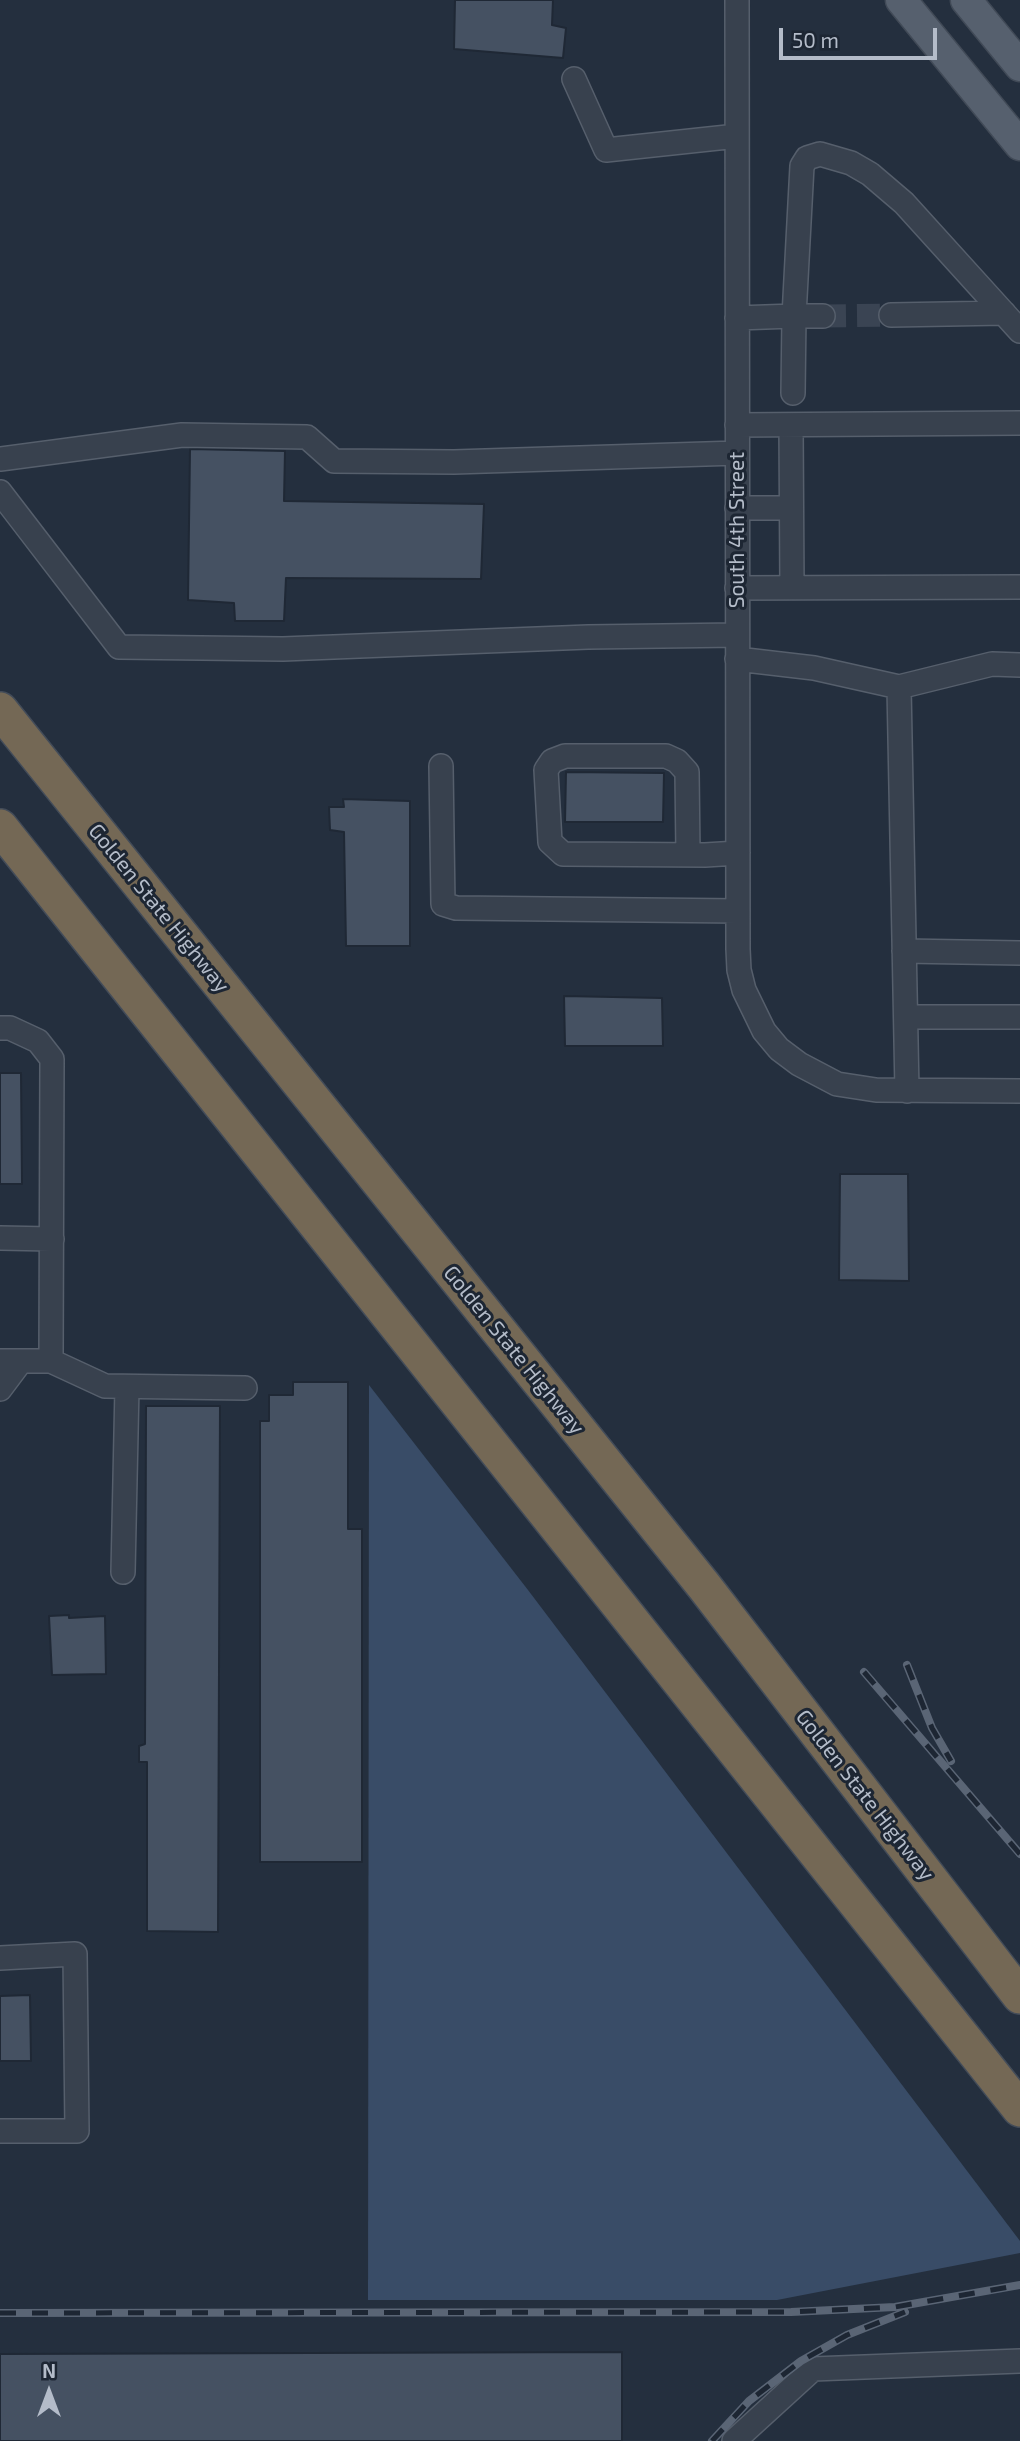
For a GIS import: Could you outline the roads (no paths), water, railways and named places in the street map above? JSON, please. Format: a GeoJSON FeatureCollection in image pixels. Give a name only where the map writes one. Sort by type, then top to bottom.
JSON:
{"type":"FeatureCollection","features":[{"type":"Feature","properties":{"kind":"highway","name":"Golden State Highway"},"geometry":{"type":"LineString","coordinates":[[0,710],[695,1575],[1020,1996]]}},
{"type":"Feature","properties":{"kind":"highway"},"geometry":{"type":"LineString","coordinates":[[0,827],[1020,2109]]}},
{"type":"Feature","properties":{"kind":"main road"},"geometry":{"type":"LineString","coordinates":[[901,0],[1020,145]]}},
{"type":"Feature","properties":{"kind":"main road"},"geometry":{"type":"LineString","coordinates":[[965,0],[1020,66]]}},
{"type":"Feature","properties":{"kind":"street","name":"South 4th Street"},"geometry":{"type":"LineString","coordinates":[[737,0],[739,970],[744,990],[764,1031],[779,1049],[799,1064],[837,1084],[855,1088],[906,1091]]}},
{"type":"Feature","properties":{"kind":"street"},"geometry":{"type":"LineString","coordinates":[[574,79],[606,150],[737,136]]}},
{"type":"Feature","properties":{"kind":"street"},"geometry":{"type":"LineString","coordinates":[[793,393],[802,166],[807,158],[820,153],[851,163],[870,174],[904,202],[1020,331]]}},
{"type":"Feature","properties":{"kind":"street"},"geometry":{"type":"LineString","coordinates":[[891,315],[1004,313]]}},
{"type":"Feature","properties":{"kind":"street"},"geometry":{"type":"LineString","coordinates":[[737,318],[823,316]]}},
{"type":"Feature","properties":{"kind":"street"},"geometry":{"type":"LineString","coordinates":[[737,425],[1020,423]]}},
{"type":"Feature","properties":{"kind":"street"},"geometry":{"type":"LineString","coordinates":[[790,426],[792,588]]}},
{"type":"Feature","properties":{"kind":"street"},"geometry":{"type":"LineString","coordinates":[[0,459],[182,435],[307,437],[334,461],[454,462],[737,453]]}},
{"type":"Feature","properties":{"kind":"street"},"geometry":{"type":"LineString","coordinates":[[0,492],[119,647],[283,649],[588,637],[737,635]]}},
{"type":"Feature","properties":{"kind":"street"},"geometry":{"type":"LineString","coordinates":[[737,508],[791,508]]}},
{"type":"Feature","properties":{"kind":"street"},"geometry":{"type":"LineString","coordinates":[[737,588],[1020,587]]}},
{"type":"Feature","properties":{"kind":"street"},"geometry":{"type":"LineString","coordinates":[[737,659],[814,668],[899,687],[992,664],[1020,664]]}},
{"type":"Feature","properties":{"kind":"street"},"geometry":{"type":"LineString","coordinates":[[899,687],[906,1091],[1020,1091]]}},
{"type":"Feature","properties":{"kind":"street"},"geometry":{"type":"LineString","coordinates":[[688,854],[688,772],[677,761],[666,756],[565,756],[552,761],[546,770],[550,842],[563,854],[688,854],[738,853]]}},
{"type":"Feature","properties":{"kind":"street"},"geometry":{"type":"LineString","coordinates":[[441,766],[443,904],[456,908],[738,911]]}},
{"type":"Feature","properties":{"kind":"street"},"geometry":{"type":"LineString","coordinates":[[904,951],[1020,953]]}},
{"type":"Feature","properties":{"kind":"street"},"geometry":{"type":"LineString","coordinates":[[906,1017],[1020,1017]]}},
{"type":"Feature","properties":{"kind":"street"},"geometry":{"type":"LineString","coordinates":[[0,1028],[10,1028],[38,1041],[52,1059],[51,1361]]}},
{"type":"Feature","properties":{"kind":"street"},"geometry":{"type":"LineString","coordinates":[[0,1238],[52,1239]]}},
{"type":"Feature","properties":{"kind":"street"},"geometry":{"type":"LineString","coordinates":[[0,1389],[10,1361],[51,1361],[105,1387],[245,1388]]}},
{"type":"Feature","properties":{"kind":"street"},"geometry":{"type":"LineString","coordinates":[[123,1572],[127,1387]]}},
{"type":"Feature","properties":{"kind":"street"},"geometry":{"type":"LineString","coordinates":[[0,1958],[75,1954],[77,2118],[77,2131],[0,2132]]}},
{"type":"Feature","properties":{"kind":"street"},"geometry":{"type":"LineString","coordinates":[[734,2441],[813,2369],[1020,2361]]}},
{"type":"Feature","properties":{"kind":"water"},"geometry":{"type":"Polygon","coordinates":[[[369,1385],[528,1590],[1020,2241],[1020,2253],[777,2300],[368,2300],[369,1385]]]}},
{"type":"Feature","properties":{"kind":"tunnel"},"geometry":{"type":"LineString","coordinates":[[823,316],[891,315]]}},
{"type":"Feature","properties":{"kind":"railway"},"geometry":{"type":"LineString","coordinates":[[907,1665],[932,1728],[951,1761]]}},
{"type":"Feature","properties":{"kind":"railway"},"geometry":{"type":"LineString","coordinates":[[864,1672],[1020,1854]]}},
{"type":"Feature","properties":{"kind":"railway"},"geometry":{"type":"LineString","coordinates":[[0,2313],[791,2312],[895,2307],[1020,2285]]}},
{"type":"Feature","properties":{"kind":"railway"},"geometry":{"type":"LineString","coordinates":[[712,2441],[749,2401],[801,2361],[847,2335],[905,2312]]}}]}
